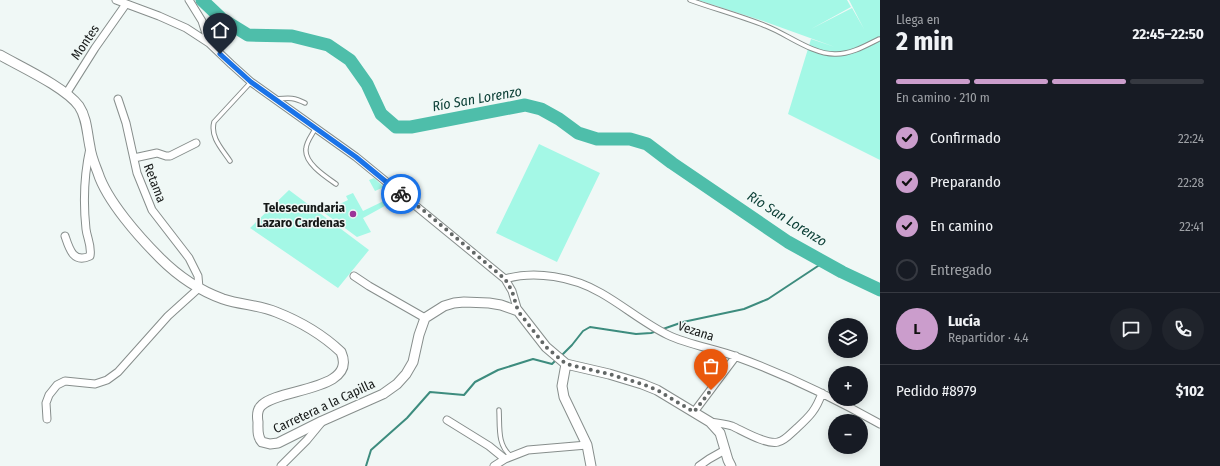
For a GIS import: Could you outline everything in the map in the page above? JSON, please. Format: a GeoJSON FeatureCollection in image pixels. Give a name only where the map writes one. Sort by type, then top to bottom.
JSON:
{"type":"FeatureCollection","features":[{"type":"Feature","properties":{"kind":"street"},"geometry":{"type":"LineString","coordinates":[[116,0],[186,28],[210,43],[251,82],[356,157],[505,279],[512,291],[518,311],[552,353],[564,362],[609,374],[657,390],[710,422],[720,433],[731,466]]}},
{"type":"Feature","properties":{"kind":"street"},"geometry":{"type":"LineString","coordinates":[[189,0],[202,21],[210,43]]}},
{"type":"Feature","properties":{"kind":"street","name":"Montes"},"geometry":{"type":"LineString","coordinates":[[66,94],[101,39],[126,4]]}},
{"type":"Feature","properties":{"kind":"street","name":"Carretera a la Capilla"},"geometry":{"type":"LineString","coordinates":[[0,55],[41,77],[66,94],[78,106],[86,126],[90,148],[98,175],[109,196],[132,226],[183,279],[224,299],[278,312],[310,329],[341,352],[343,364],[341,370],[335,377],[319,385],[272,399],[260,406],[257,415],[258,435],[259,439],[265,444],[278,443],[322,421],[383,394],[397,384],[411,368],[419,334],[425,318]]}},
{"type":"Feature","properties":{"kind":"street","name":"Retama"},"geometry":{"type":"LineString","coordinates":[[118,99],[126,123],[137,173],[152,210],[189,258],[198,276],[199,288]]}},
{"type":"Feature","properties":{"kind":"street"},"geometry":{"type":"LineString","coordinates":[[134,158],[157,153],[170,156],[196,143]]}},
{"type":"Feature","properties":{"kind":"street"},"geometry":{"type":"LineString","coordinates":[[65,236],[70,251],[75,256],[84,258],[90,256],[91,251],[86,230],[84,180],[90,148]]}},
{"type":"Feature","properties":{"kind":"street","name":"Vezana"},"geometry":{"type":"LineString","coordinates":[[505,279],[517,275],[538,275],[572,281],[600,293],[668,335],[736,356],[774,371],[880,424]]}},
{"type":"Feature","properties":{"kind":"street"},"geometry":{"type":"LineString","coordinates":[[354,276],[425,318],[444,306],[464,302],[501,305],[518,311]]}},
{"type":"Feature","properties":{"kind":"street"},"geometry":{"type":"LineString","coordinates":[[47,419],[46,402],[49,395],[57,385],[65,381],[95,384],[107,380],[118,372],[168,316],[199,288]]}},
{"type":"Feature","properties":{"kind":"street"},"geometry":{"type":"LineString","coordinates":[[694,412],[736,356]]}},
{"type":"Feature","properties":{"kind":"street"},"geometry":{"type":"LineString","coordinates":[[564,362],[562,386],[564,396],[587,445],[591,466]]}},
{"type":"Feature","properties":{"kind":"street"},"geometry":{"type":"LineString","coordinates":[[710,422],[732,426],[766,441],[773,443],[779,442],[784,440],[815,410],[822,394]]}},
{"type":"Feature","properties":{"kind":"street"},"geometry":{"type":"LineString","coordinates":[[447,420],[508,458]]}},
{"type":"Feature","properties":{"kind":"street"},"geometry":{"type":"LineString","coordinates":[[281,466],[307,440],[322,421]]}},
{"type":"Feature","properties":{"kind":"street"},"geometry":{"type":"LineString","coordinates":[[494,466],[521,452],[538,448],[587,445]]}},
{"type":"Feature","properties":{"kind":"street"},"geometry":{"type":"LineString","coordinates":[[699,466],[725,450]]}},
{"type":"Feature","properties":{"kind":"lane"},"geometry":{"type":"LineString","coordinates":[[690,0],[766,26],[825,53],[836,54],[859,49],[879,39]]}},
{"type":"Feature","properties":{"kind":"lane"},"geometry":{"type":"LineString","coordinates":[[230,161],[213,134],[212,128],[214,122],[251,82]]}},
{"type":"Feature","properties":{"kind":"lane"},"geometry":{"type":"LineString","coordinates":[[274,99],[296,98],[305,103]]}},
{"type":"Feature","properties":{"kind":"lane"},"geometry":{"type":"LineString","coordinates":[[316,129],[306,148],[306,153],[313,166],[336,184]]}},
{"type":"Feature","properties":{"kind":"lane"},"geometry":{"type":"LineString","coordinates":[[499,410],[501,443],[508,458]]}},
{"type":"Feature","properties":{"kind":"green space"},"geometry":{"type":"Polygon","coordinates":[[[698,0],[847,0],[851,7],[811,29],[852,8],[864,29],[849,0],[880,0],[880,160],[788,114],[811,39],[835,47],[763,21],[698,0]]]}},
{"type":"Feature","properties":{"kind":"green space"},"geometry":{"type":"Polygon","coordinates":[[[539,144],[600,173],[557,262],[496,233],[539,144]]]}},
{"type":"Feature","properties":{"kind":"green space"},"geometry":{"type":"Polygon","coordinates":[[[374,178],[384,187],[375,191],[369,180],[374,178]]]}},
{"type":"Feature","properties":{"kind":"green space"},"geometry":{"type":"Polygon","coordinates":[[[289,190],[369,250],[338,288],[250,228],[289,190]]]}},
{"type":"Feature","properties":{"kind":"green space"},"geometry":{"type":"Polygon","coordinates":[[[353,193],[363,211],[390,198],[392,202],[363,218],[371,232],[357,237],[323,212],[348,200],[346,196],[353,193]]]}},
{"type":"Feature","properties":{"kind":"waterway","name":"Río San Lorenzo"},"geometry":{"type":"LineString","coordinates":[[202,0],[222,19],[248,35],[292,36],[328,45],[350,60],[367,84],[381,114],[396,127],[411,127],[525,105],[541,109],[559,119],[578,133],[597,139],[630,139],[647,144],[672,163],[788,242],[842,272],[880,290]]}},
{"type":"Feature","properties":{"kind":"waterway"},"geometry":{"type":"LineString","coordinates":[[663,329],[683,322],[744,309],[768,299],[824,262]]}},
{"type":"Feature","properties":{"kind":"waterway"},"geometry":{"type":"LineString","coordinates":[[561,356],[583,331],[590,327],[636,334],[657,331]]}},
{"type":"Feature","properties":{"kind":"waterway"},"geometry":{"type":"LineString","coordinates":[[366,466],[371,450],[407,418],[430,392],[464,395],[475,382],[498,370],[533,359],[552,364],[557,359]]}},
{"type":"Feature","properties":{"kind":"way so far"},"geometry":{"type":"LineString","coordinates":[[401,194],[423,210],[505,279],[512,291],[518,311],[546,347],[566,364],[609,374],[642,384],[657,390],[694,412],[711,390]]}},
{"type":"Feature","properties":{"kind":"place","name":"Telesecundaria Lazaro Cardenas"},"geometry":{"type":"Point","coordinates":[353,214]}},
{"type":"Feature","properties":{"kind":"route"},"geometry":{"type":"LineString","coordinates":[[220,54],[251,82],[356,157],[401,194]]}}]}
